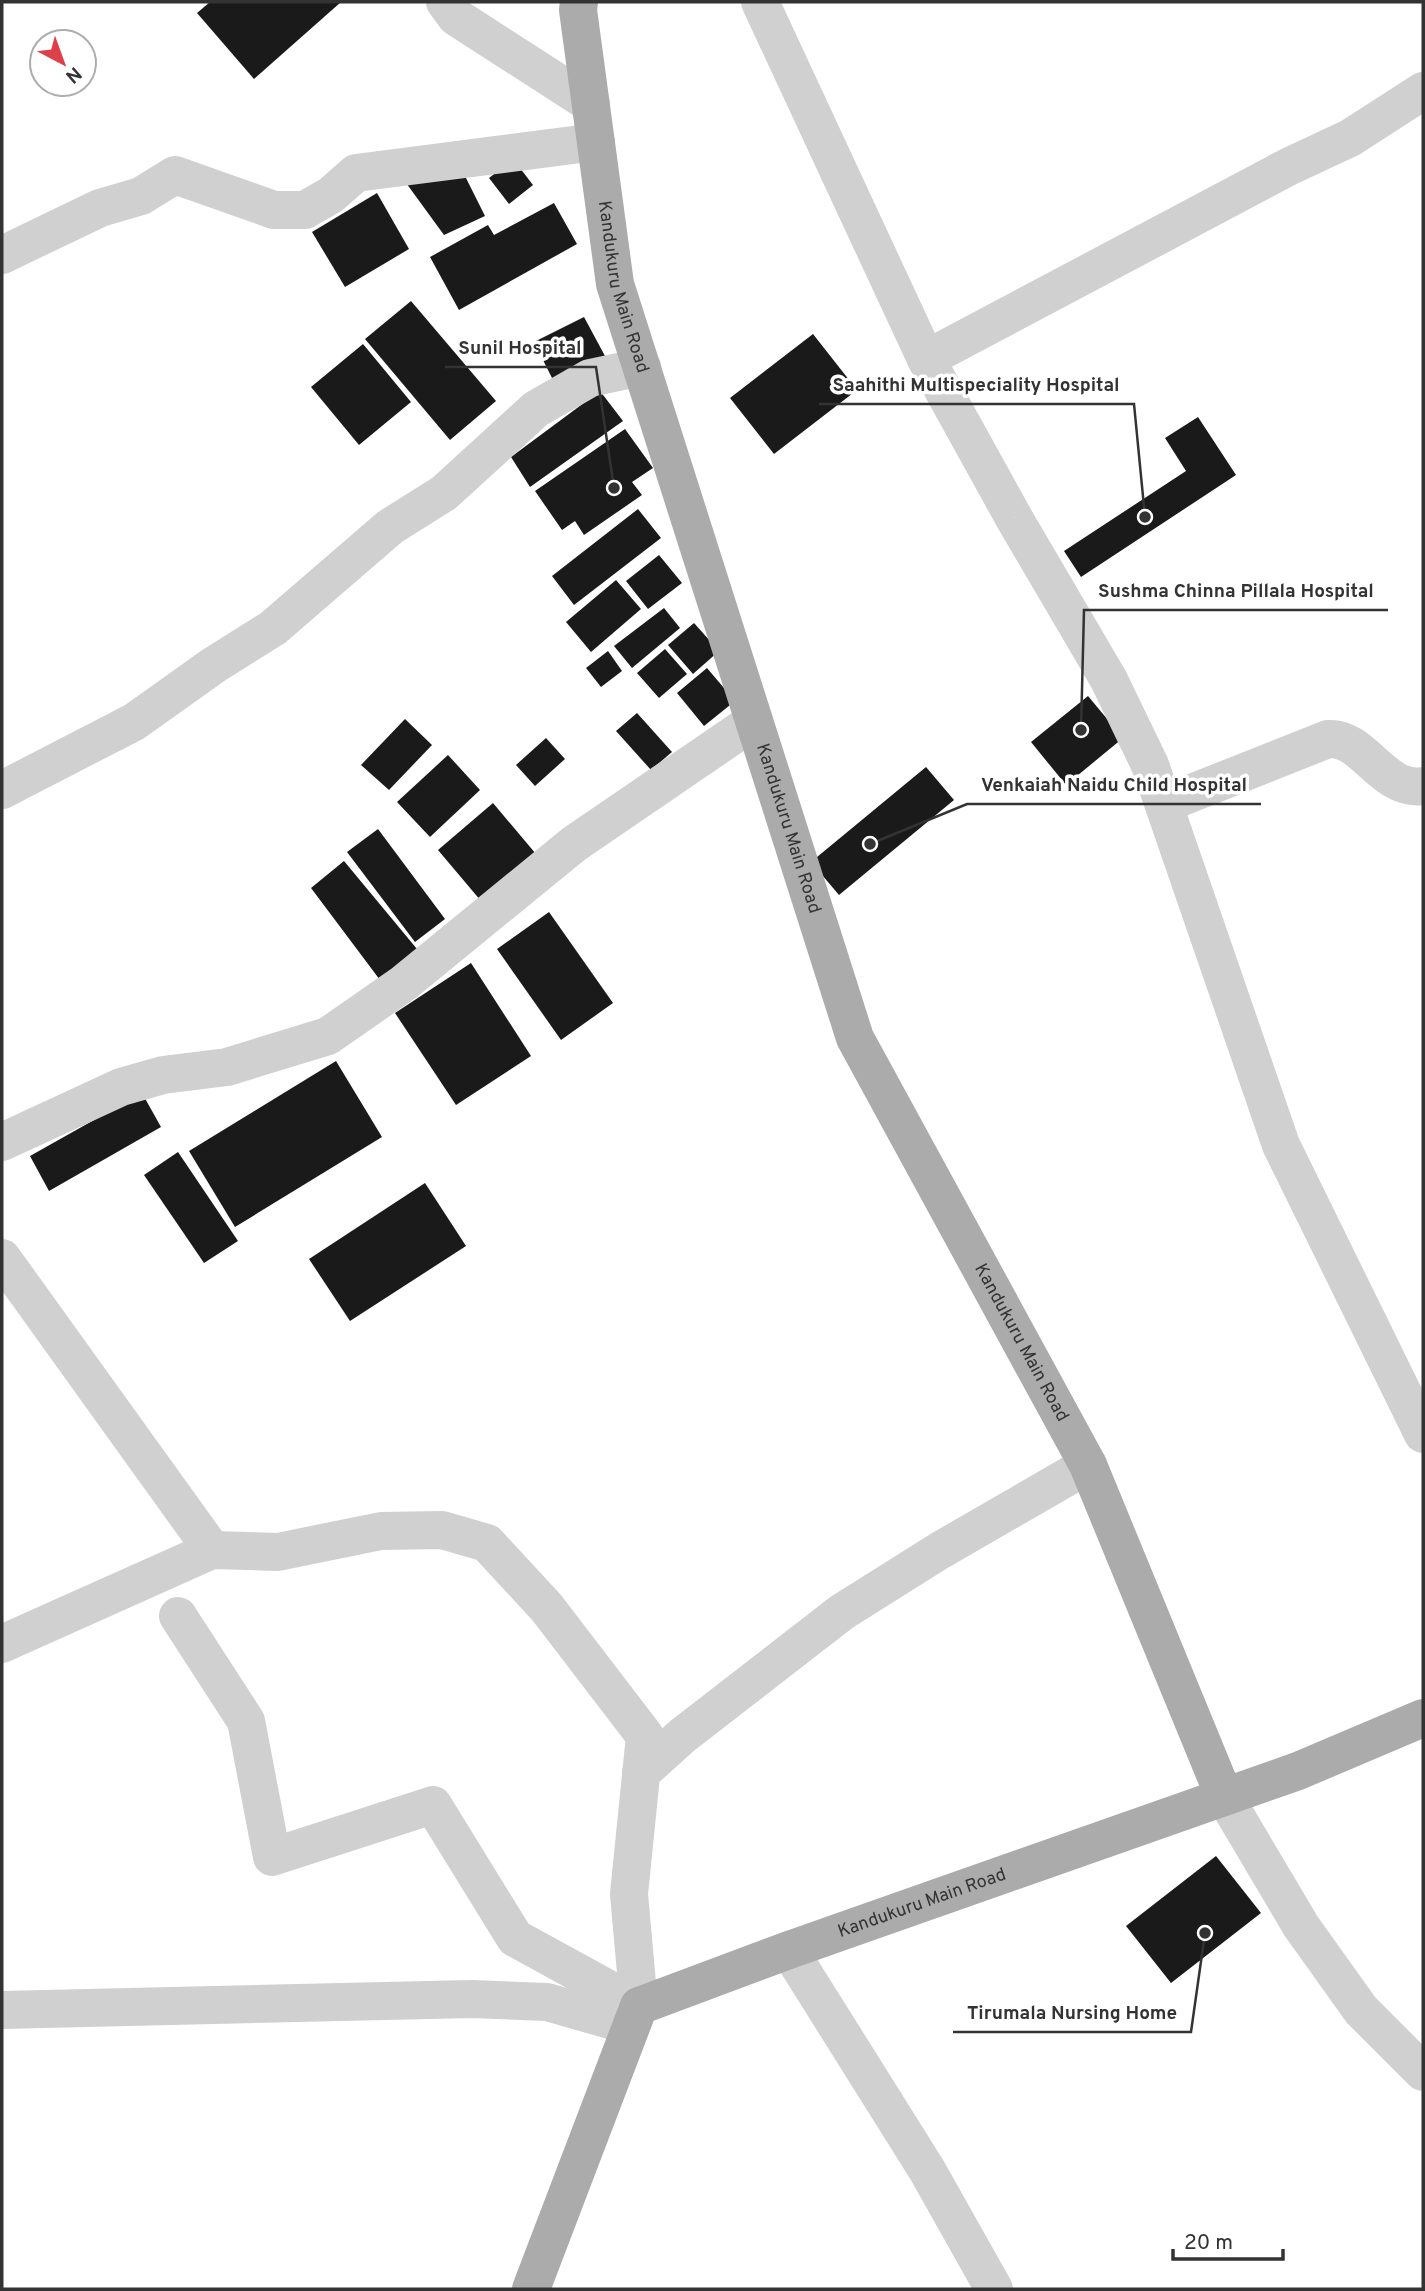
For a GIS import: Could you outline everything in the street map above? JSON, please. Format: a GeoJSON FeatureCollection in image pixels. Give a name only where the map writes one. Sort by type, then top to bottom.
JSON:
{"type":"FeatureCollection","features":[{"type":"Feature","properties":{"kind":"main road","name":"Kandukuru Main Road"},"geometry":{"type":"LineString","coordinates":[[579,2],[615,284],[855,1038],[1088,1465],[1224,1796],[789,1950],[635,2016]]}},
{"type":"Feature","properties":{"kind":"main road"},"geometry":{"type":"LineString","coordinates":[[1224,1796],[1298,1771],[1423,1717]]}},
{"type":"Feature","properties":{"kind":"main road"},"geometry":{"type":"LineString","coordinates":[[531,2289],[635,2016]]}},
{"type":"Feature","properties":{"kind":"street"},"geometry":{"type":"LineString","coordinates":[[445,2],[456,17],[591,104]]}},
{"type":"Feature","properties":{"kind":"street"},"geometry":{"type":"LineString","coordinates":[[760,2],[926,359],[1014,518],[1109,680],[1150,765],[1281,1145],[1423,1434]]}},
{"type":"Feature","properties":{"kind":"street"},"geometry":{"type":"LineString","coordinates":[[926,359],[1290,166],[1350,138],[1423,91]]}},
{"type":"Feature","properties":{"kind":"street"},"geometry":{"type":"LineString","coordinates":[[2,254],[100,208],[141,196],[175,175],[274,210],[305,210],[331,195],[356,173],[596,142]]}},
{"type":"Feature","properties":{"kind":"street"},"geometry":{"type":"LineString","coordinates":[[2,790],[134,722],[215,665],[274,628],[390,527],[444,493],[536,409],[590,378],[642,367]]}},
{"type":"Feature","properties":{"kind":"street"},"geometry":{"type":"LineString","coordinates":[[2,1142],[121,1087],[163,1076],[227,1067],[327,1036],[404,983],[573,845],[754,721]]}},
{"type":"Feature","properties":{"kind":"street"},"geometry":{"type":"LineString","coordinates":[[1164,804],[1328,739],[1339,738],[1383,772],[1408,787],[1423,786]]}},
{"type":"Feature","properties":{"kind":"street"},"geometry":{"type":"LineString","coordinates":[[2,1258],[212,1550]]}},
{"type":"Feature","properties":{"kind":"street"},"geometry":{"type":"LineString","coordinates":[[641,1773],[682,1736],[842,1612],[950,1545],[1088,1465]]}},
{"type":"Feature","properties":{"kind":"street"},"geometry":{"type":"LineString","coordinates":[[2,1644],[212,1550],[278,1552],[381,1531],[442,1530],[487,1543],[547,1608],[645,1736],[629,1894],[635,2016]]}},
{"type":"Feature","properties":{"kind":"street"},"geometry":{"type":"LineString","coordinates":[[178,1616],[246,1721],[272,1857],[433,1805],[515,1938],[635,2016]]}},
{"type":"Feature","properties":{"kind":"street"},"geometry":{"type":"LineString","coordinates":[[1224,1796],[1301,1926],[1361,2010],[1423,2073]]}},
{"type":"Feature","properties":{"kind":"street"},"geometry":{"type":"LineString","coordinates":[[789,1950],[927,2170],[994,2289]]}},
{"type":"Feature","properties":{"kind":"street"},"geometry":{"type":"LineString","coordinates":[[2,2010],[472,1999],[547,2002],[635,2016]]}},
{"type":"Feature","properties":{"kind":"building"},"geometry":{"type":"Polygon","coordinates":[[[210,2],[341,2],[254,79],[197,13],[210,2]]]}},
{"type":"Feature","properties":{"kind":"building"},"geometry":{"type":"Polygon","coordinates":[[[513,159],[533,185],[509,204],[489,178],[513,159]]]}},
{"type":"Feature","properties":{"kind":"building"},"geometry":{"type":"Polygon","coordinates":[[[460,166],[485,216],[444,235],[401,176],[460,166]]]}},
{"type":"Feature","properties":{"kind":"building"},"geometry":{"type":"Polygon","coordinates":[[[377,193],[409,249],[345,287],[312,232],[377,193]]]}},
{"type":"Feature","properties":{"kind":"building"},"geometry":{"type":"Polygon","coordinates":[[[554,203],[577,244],[459,310],[430,257],[488,225],[494,235],[554,203]]]}},
{"type":"Feature","properties":{"kind":"building"},"geometry":{"type":"Polygon","coordinates":[[[411,301],[496,401],[450,440],[365,339],[411,301]]]}},
{"type":"Feature","properties":{"kind":"building"},"geometry":{"type":"Polygon","coordinates":[[[584,317],[605,356],[554,382],[534,342],[584,317]]]}},
{"type":"Feature","properties":{"kind":"building"},"geometry":{"type":"Polygon","coordinates":[[[813,334],[857,390],[774,454],[730,398],[813,334]]]}},
{"type":"Feature","properties":{"kind":"building"},"geometry":{"type":"Polygon","coordinates":[[[363,344],[411,402],[359,445],[311,387],[363,344]]]}},
{"type":"Feature","properties":{"kind":"building"},"geometry":{"type":"Polygon","coordinates":[[[600,391],[623,421],[530,487],[511,457],[600,391]]]}},
{"type":"Feature","properties":{"kind":"building"},"geometry":{"type":"Polygon","coordinates":[[[1198,417],[1236,475],[1081,577],[1064,551],[1186,471],[1165,438],[1198,417]]]}},
{"type":"Feature","properties":{"kind":"building"},"geometry":{"type":"Polygon","coordinates":[[[625,429],[653,468],[632,482],[642,495],[584,535],[575,521],[562,530],[535,491],[625,429]]]}},
{"type":"Feature","properties":{"kind":"building"},"geometry":{"type":"Polygon","coordinates":[[[638,509],[661,538],[574,605],[552,576],[638,509]]]}},
{"type":"Feature","properties":{"kind":"building"},"geometry":{"type":"Polygon","coordinates":[[[659,555],[682,583],[648,609],[626,581],[659,555]]]}},
{"type":"Feature","properties":{"kind":"building"},"geometry":{"type":"Polygon","coordinates":[[[616,580],[641,609],[591,652],[566,622],[616,580]]]}},
{"type":"Feature","properties":{"kind":"building"},"geometry":{"type":"Polygon","coordinates":[[[664,608],[680,628],[632,668],[614,646],[664,608]]]}},
{"type":"Feature","properties":{"kind":"building"},"geometry":{"type":"Polygon","coordinates":[[[694,623],[719,651],[693,674],[668,645],[694,623]]]}},
{"type":"Feature","properties":{"kind":"building"},"geometry":{"type":"Polygon","coordinates":[[[665,649],[687,674],[659,698],[637,673],[665,649]]]}},
{"type":"Feature","properties":{"kind":"building"},"geometry":{"type":"Polygon","coordinates":[[[608,651],[622,671],[601,687],[586,668],[608,651]]]}},
{"type":"Feature","properties":{"kind":"building"},"geometry":{"type":"Polygon","coordinates":[[[707,668],[735,701],[704,726],[677,693],[707,668]]]}},
{"type":"Feature","properties":{"kind":"building"},"geometry":{"type":"Polygon","coordinates":[[[1088,696],[1123,738],[1066,785],[1031,742],[1088,696]]]}},
{"type":"Feature","properties":{"kind":"building"},"geometry":{"type":"Polygon","coordinates":[[[637,713],[672,752],[651,770],[616,731],[637,713]]]}},
{"type":"Feature","properties":{"kind":"building"},"geometry":{"type":"Polygon","coordinates":[[[405,719],[432,745],[389,790],[361,765],[405,719]]]}},
{"type":"Feature","properties":{"kind":"building"},"geometry":{"type":"Polygon","coordinates":[[[546,738],[565,759],[535,786],[516,765],[546,738]]]}},
{"type":"Feature","properties":{"kind":"building"},"geometry":{"type":"Polygon","coordinates":[[[448,755],[480,790],[430,837],[397,802],[448,755]]]}},
{"type":"Feature","properties":{"kind":"building"},"geometry":{"type":"Polygon","coordinates":[[[926,767],[954,800],[839,895],[811,862],[926,767]]]}},
{"type":"Feature","properties":{"kind":"building"},"geometry":{"type":"Polygon","coordinates":[[[493,803],[536,854],[481,901],[438,850],[493,803]]]}},
{"type":"Feature","properties":{"kind":"building"},"geometry":{"type":"Polygon","coordinates":[[[378,829],[445,919],[415,942],[347,852],[378,829]]]}},
{"type":"Feature","properties":{"kind":"building"},"geometry":{"type":"Polygon","coordinates":[[[344,861],[417,949],[380,980],[311,888],[344,861]]]}},
{"type":"Feature","properties":{"kind":"building"},"geometry":{"type":"Polygon","coordinates":[[[549,912],[613,1003],[561,1040],[497,949],[549,912]]]}},
{"type":"Feature","properties":{"kind":"building"},"geometry":{"type":"Polygon","coordinates":[[[471,963],[531,1056],[456,1105],[395,1013],[471,963]]]}},
{"type":"Feature","properties":{"kind":"building"},"geometry":{"type":"Polygon","coordinates":[[[336,1061],[382,1137],[235,1227],[189,1151],[336,1061]]]}},
{"type":"Feature","properties":{"kind":"building"},"geometry":{"type":"Polygon","coordinates":[[[142,1093],[161,1127],[49,1191],[30,1156],[142,1093]]]}},
{"type":"Feature","properties":{"kind":"building"},"geometry":{"type":"Polygon","coordinates":[[[178,1152],[238,1241],[204,1263],[144,1175],[178,1152]]]}},
{"type":"Feature","properties":{"kind":"building"},"geometry":{"type":"Polygon","coordinates":[[[425,1183],[466,1246],[350,1321],[309,1259],[425,1183]]]}},
{"type":"Feature","properties":{"kind":"building"},"geometry":{"type":"Polygon","coordinates":[[[1216,1856],[1261,1913],[1171,1983],[1126,1926],[1216,1856]]]}},
{"type":"Feature","properties":{"kind":"place","name":"Sunil Hospital"},"geometry":{"type":"Point","coordinates":[614,488]}},
{"type":"Feature","properties":{"kind":"place","name":"Saahithi Multispeciality Hospital"},"geometry":{"type":"Point","coordinates":[1145,517]}},
{"type":"Feature","properties":{"kind":"place","name":"Sushma Chinna Pillala Hospital"},"geometry":{"type":"Point","coordinates":[1081,730]}},
{"type":"Feature","properties":{"kind":"place","name":"Venkaiah Naidu Child Hospital"},"geometry":{"type":"Point","coordinates":[870,844]}},
{"type":"Feature","properties":{"kind":"place","name":"Tirumala Nursing Home"},"geometry":{"type":"Point","coordinates":[1205,1933]}}]}
